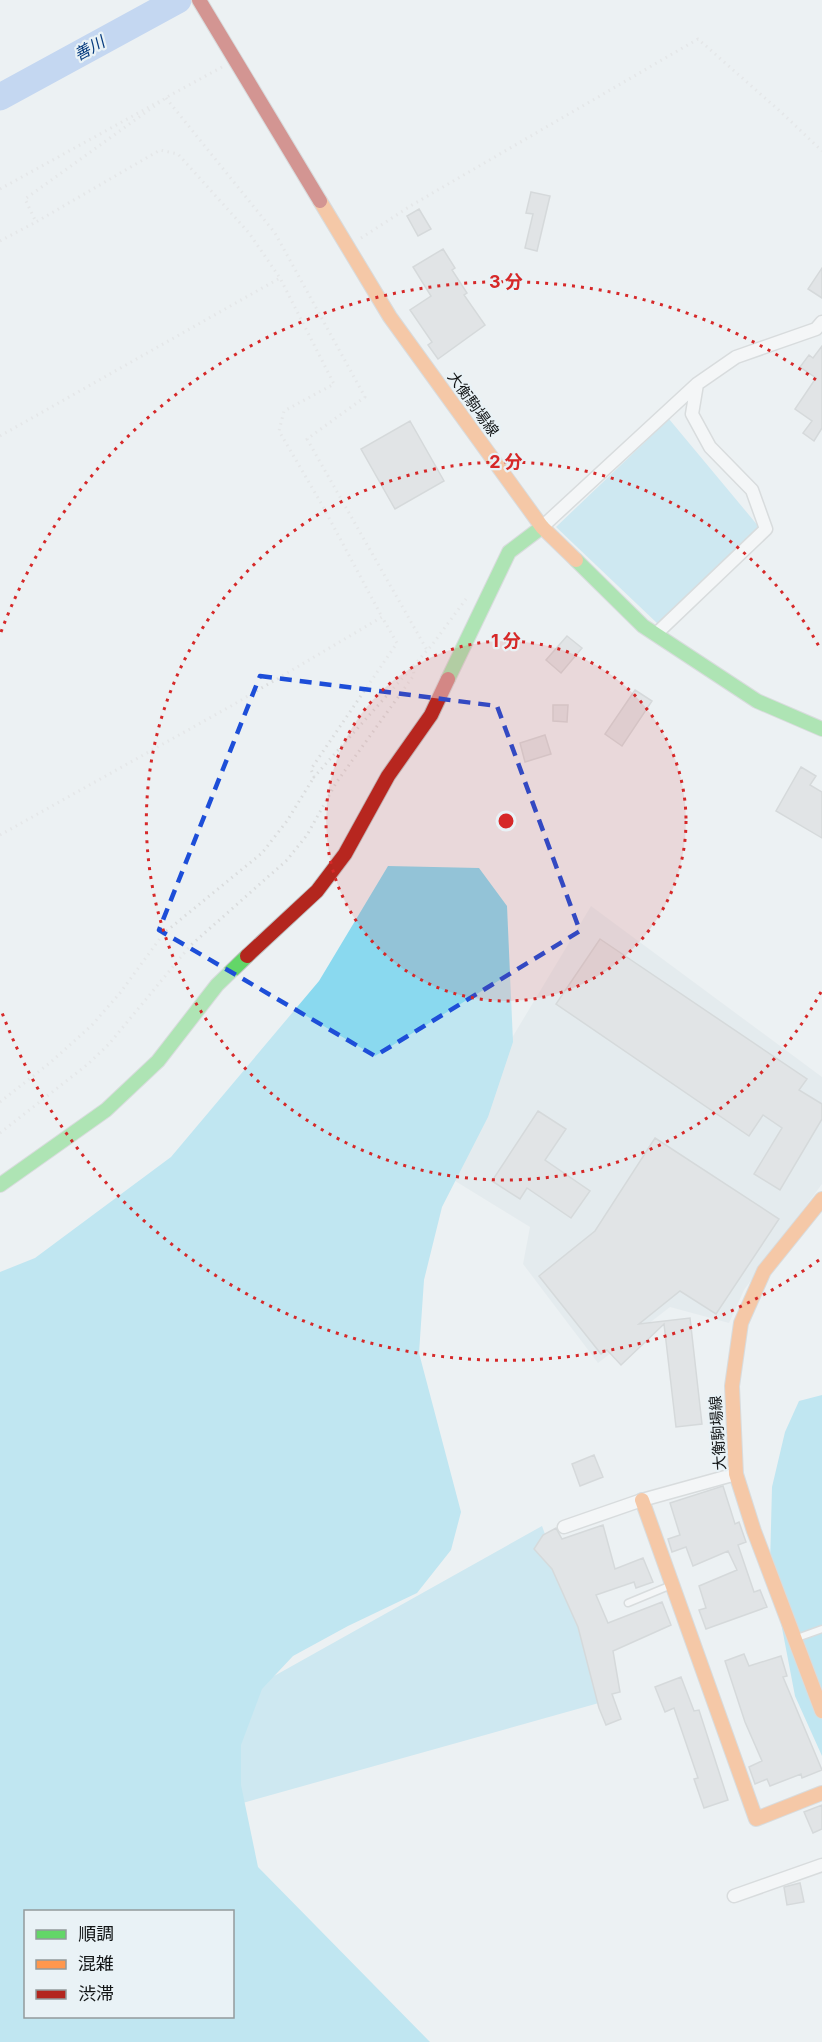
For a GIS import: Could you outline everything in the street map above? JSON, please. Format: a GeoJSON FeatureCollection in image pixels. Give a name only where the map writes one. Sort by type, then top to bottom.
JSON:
{"type":"FeatureCollection","features":[{"type":"Feature","properties":{"kind":"main road","name":"大衡駒場線"},"geometry":{"type":"LineString","coordinates":[[199,0],[390,317],[542,527],[643,626],[757,701],[822,729]]}},
{"type":"Feature","properties":{"kind":"main road"},"geometry":{"type":"LineString","coordinates":[[0,1185],[106,1110],[158,1061],[217,985],[317,891],[345,854],[388,776],[431,715],[509,552],[542,527]]}},
{"type":"Feature","properties":{"kind":"main road","name":"大衡駒場線"},"geometry":{"type":"LineString","coordinates":[[822,1199],[764,1271],[741,1323],[732,1386],[736,1474],[754,1531],[822,1712]]}},
{"type":"Feature","properties":{"kind":"main road"},"geometry":{"type":"LineString","coordinates":[[642,1500],[756,1819],[822,1794]]}},
{"type":"Feature","properties":{"kind":"street"},"geometry":{"type":"LineString","coordinates":[[542,527],[697,384],[736,357],[816,329],[822,322]]}},
{"type":"Feature","properties":{"kind":"street"},"geometry":{"type":"LineString","coordinates":[[656,634],[765,529],[752,490],[710,447],[692,414],[697,384]]}},
{"type":"Feature","properties":{"kind":"street"},"geometry":{"type":"LineString","coordinates":[[564,1527],[642,1500],[736,1474]]}},
{"type":"Feature","properties":{"kind":"street"},"geometry":{"type":"LineString","coordinates":[[734,1896],[822,1865]]}},
{"type":"Feature","properties":{"kind":"lane"},"geometry":{"type":"LineString","coordinates":[[628,1604],[672,1585]]}},
{"type":"Feature","properties":{"kind":"lane"},"geometry":{"type":"LineString","coordinates":[[795,1639],[822,1629]]}},
{"type":"Feature","properties":{"kind":"path"},"geometry":{"type":"LineString","coordinates":[[347,247],[412,205],[698,39],[822,151]]}},
{"type":"Feature","properties":{"kind":"path"},"geometry":{"type":"LineString","coordinates":[[0,189],[234,61]]}},
{"type":"Feature","properties":{"kind":"path"},"geometry":{"type":"LineString","coordinates":[[36,222],[25,199],[167,97]]}},
{"type":"Feature","properties":{"kind":"path"},"geometry":{"type":"LineString","coordinates":[[167,97],[275,233],[365,397],[307,439],[427,650]]}},
{"type":"Feature","properties":{"kind":"path"},"geometry":{"type":"LineString","coordinates":[[0,241],[160,150],[177,154],[185,161],[249,233],[280,278],[334,384],[284,411],[279,431],[397,643],[311,769],[314,777]]}},
{"type":"Feature","properties":{"kind":"path"},"geometry":{"type":"LineString","coordinates":[[0,436],[280,278]]}},
{"type":"Feature","properties":{"kind":"path"},"geometry":{"type":"LineString","coordinates":[[0,1102],[51,1062],[92,1025],[120,993],[164,933],[262,853],[287,821],[314,777],[427,650],[472,591]]}},
{"type":"Feature","properties":{"kind":"path"},"geometry":{"type":"LineString","coordinates":[[0,835],[231,706],[382,617]]}},
{"type":"Feature","properties":{"kind":"path"},"geometry":{"type":"LineString","coordinates":[[0,1133],[102,1051],[190,946],[286,860],[307,835],[336,783],[414,675],[413,665]]}},
{"type":"Feature","properties":{"kind":"highlighted area"},"geometry":{"type":"Polygon","coordinates":[[[260,676],[497,706],[580,931],[375,1056],[159,930],[260,676]]]}},
{"type":"Feature","properties":{"kind":"shaded area"},"geometry":{"type":"Polygon","coordinates":[[[669,419],[759,527],[658,624],[556,527],[669,419]]]}},
{"type":"Feature","properties":{"kind":"shaded area"},"geometry":{"type":"Polygon","coordinates":[[[388,866],[479,868],[507,906],[513,1042],[488,1117],[442,1207],[424,1280],[419,1353],[461,1512],[451,1550],[417,1593],[348,1626],[293,1656],[262,1689],[241,1745],[241,1785],[258,1867],[430,2042],[0,2042],[0,1272],[35,1258],[171,1157],[319,981],[388,866]]]}},
{"type":"Feature","properties":{"kind":"shaded area"},"geometry":{"type":"Polygon","coordinates":[[[591,906],[822,1077],[822,1184],[744,1290],[729,1323],[670,1307],[598,1363],[523,1264],[530,1227],[434,1168],[591,906]]]}},
{"type":"Feature","properties":{"kind":"shaded area"},"geometry":{"type":"Polygon","coordinates":[[[822,1395],[822,1756],[795,1696],[770,1565],[772,1487],[785,1432],[799,1401],[822,1395]]]}},
{"type":"Feature","properties":{"kind":"shaded area"},"geometry":{"type":"Polygon","coordinates":[[[542,1526],[606,1701],[239,1804],[206,1714],[542,1526]]]}},
{"type":"Feature","properties":{"kind":"building"},"geometry":{"type":"Polygon","coordinates":[[[531,192],[550,196],[537,251],[525,248],[533,214],[526,213],[531,192]]]}},
{"type":"Feature","properties":{"kind":"building"},"geometry":{"type":"Polygon","coordinates":[[[419,209],[431,229],[418,236],[407,216],[419,209]]]}},
{"type":"Feature","properties":{"kind":"building"},"geometry":{"type":"Polygon","coordinates":[[[443,249],[455,268],[452,270],[467,293],[464,295],[485,325],[438,359],[428,345],[432,342],[410,310],[431,296],[413,267],[443,249]]]}},
{"type":"Feature","properties":{"kind":"building"},"geometry":{"type":"Polygon","coordinates":[[[822,268],[822,298],[808,289],[822,268]]]}},
{"type":"Feature","properties":{"kind":"building"},"geometry":{"type":"Polygon","coordinates":[[[822,346],[822,428],[814,441],[803,433],[812,421],[795,409],[816,378],[800,367],[809,355],[813,358],[822,346]]]}},
{"type":"Feature","properties":{"kind":"building"},"geometry":{"type":"Polygon","coordinates":[[[410,421],[444,481],[395,509],[361,449],[410,421]]]}},
{"type":"Feature","properties":{"kind":"building"},"geometry":{"type":"Polygon","coordinates":[[[567,636],[582,648],[561,673],[546,660],[567,636]]]}},
{"type":"Feature","properties":{"kind":"building"},"geometry":{"type":"Polygon","coordinates":[[[635,690],[652,701],[622,746],[605,734],[635,690]]]}},
{"type":"Feature","properties":{"kind":"building"},"geometry":{"type":"Polygon","coordinates":[[[553,705],[568,705],[567,722],[553,721],[553,705]]]}},
{"type":"Feature","properties":{"kind":"building"},"geometry":{"type":"Polygon","coordinates":[[[545,735],[551,754],[525,762],[520,743],[545,735]]]}},
{"type":"Feature","properties":{"kind":"building"},"geometry":{"type":"Polygon","coordinates":[[[801,767],[816,776],[810,785],[822,792],[822,838],[776,811],[801,767]]]}},
{"type":"Feature","properties":{"kind":"building"},"geometry":{"type":"Polygon","coordinates":[[[600,939],[807,1079],[799,1090],[822,1104],[822,1119],[780,1190],[754,1174],[782,1128],[763,1115],[749,1136],[556,1004],[600,939]]]}},
{"type":"Feature","properties":{"kind":"building"},"geometry":{"type":"Polygon","coordinates":[[[538,1111],[566,1129],[545,1160],[590,1191],[571,1218],[527,1188],[520,1199],[492,1181],[538,1111]]]}},
{"type":"Feature","properties":{"kind":"building"},"geometry":{"type":"Polygon","coordinates":[[[655,1138],[779,1219],[716,1314],[680,1291],[639,1324],[690,1318],[702,1424],[676,1427],[664,1324],[621,1365],[607,1350],[601,1354],[539,1276],[595,1231],[655,1138]]]}},
{"type":"Feature","properties":{"kind":"building"},"geometry":{"type":"Polygon","coordinates":[[[594,1455],[603,1477],[580,1486],[572,1464],[594,1455]]]}},
{"type":"Feature","properties":{"kind":"building"},"geometry":{"type":"Polygon","coordinates":[[[723,1486],[735,1524],[739,1522],[746,1542],[738,1545],[754,1592],[760,1590],[767,1607],[706,1629],[699,1610],[706,1608],[699,1586],[737,1570],[728,1551],[693,1566],[686,1547],[672,1552],[668,1539],[680,1535],[670,1503],[723,1486]]]}},
{"type":"Feature","properties":{"kind":"building"},"geometry":{"type":"Polygon","coordinates":[[[603,1525],[615,1569],[643,1558],[653,1582],[636,1588],[634,1582],[596,1595],[608,1623],[662,1602],[671,1625],[613,1651],[620,1692],[612,1694],[621,1719],[606,1725],[599,1708],[578,1627],[552,1569],[534,1549],[543,1535],[556,1528],[562,1539],[603,1525]]]}},
{"type":"Feature","properties":{"kind":"building"},"geometry":{"type":"Polygon","coordinates":[[[744,1654],[749,1666],[781,1656],[787,1676],[783,1677],[822,1770],[802,1778],[801,1774],[770,1786],[767,1779],[755,1784],[749,1767],[762,1761],[745,1722],[725,1661],[744,1654]]]}},
{"type":"Feature","properties":{"kind":"building"},"geometry":{"type":"Polygon","coordinates":[[[681,1677],[694,1711],[699,1710],[728,1800],[704,1808],[694,1779],[698,1778],[674,1708],[665,1712],[655,1687],[681,1677]]]}},
{"type":"Feature","properties":{"kind":"building"},"geometry":{"type":"Polygon","coordinates":[[[822,1805],[822,1829],[813,1833],[804,1812],[822,1805]]]}},
{"type":"Feature","properties":{"kind":"building"},"geometry":{"type":"Polygon","coordinates":[[[800,1883],[804,1902],[787,1905],[784,1887],[800,1883]]]}},
{"type":"Feature","properties":{"kind":"waterway","name":"善川"},"geometry":{"type":"LineString","coordinates":[[0,97],[178,0]]}},
{"type":"Feature","properties":{"kind":"traffic: fast"},"geometry":{"type":"LineString","coordinates":[[448,679],[509,552],[542,527]]}},
{"type":"Feature","properties":{"kind":"traffic: fast"},"geometry":{"type":"LineString","coordinates":[[576,560],[643,626],[757,701],[822,729]]}},
{"type":"Feature","properties":{"kind":"traffic: fast"},"geometry":{"type":"LineString","coordinates":[[0,1185],[106,1110],[158,1061],[217,985],[247,956]]}},
{"type":"Feature","properties":{"kind":"traffic: slow"},"geometry":{"type":"LineString","coordinates":[[320,201],[390,317],[542,527],[576,560]]}},
{"type":"Feature","properties":{"kind":"traffic: slow"},"geometry":{"type":"LineString","coordinates":[[822,1199],[764,1271],[741,1323],[732,1386],[736,1474],[754,1531],[822,1711]]}},
{"type":"Feature","properties":{"kind":"traffic: slow"},"geometry":{"type":"LineString","coordinates":[[642,1500],[756,1819],[822,1793]]}},
{"type":"Feature","properties":{"kind":"traffic: jam"},"geometry":{"type":"LineString","coordinates":[[199,0],[320,201]]}},
{"type":"Feature","properties":{"kind":"traffic: jam"},"geometry":{"type":"LineString","coordinates":[[247,956],[317,891],[345,854],[388,776],[431,715],[448,679]]}}]}
